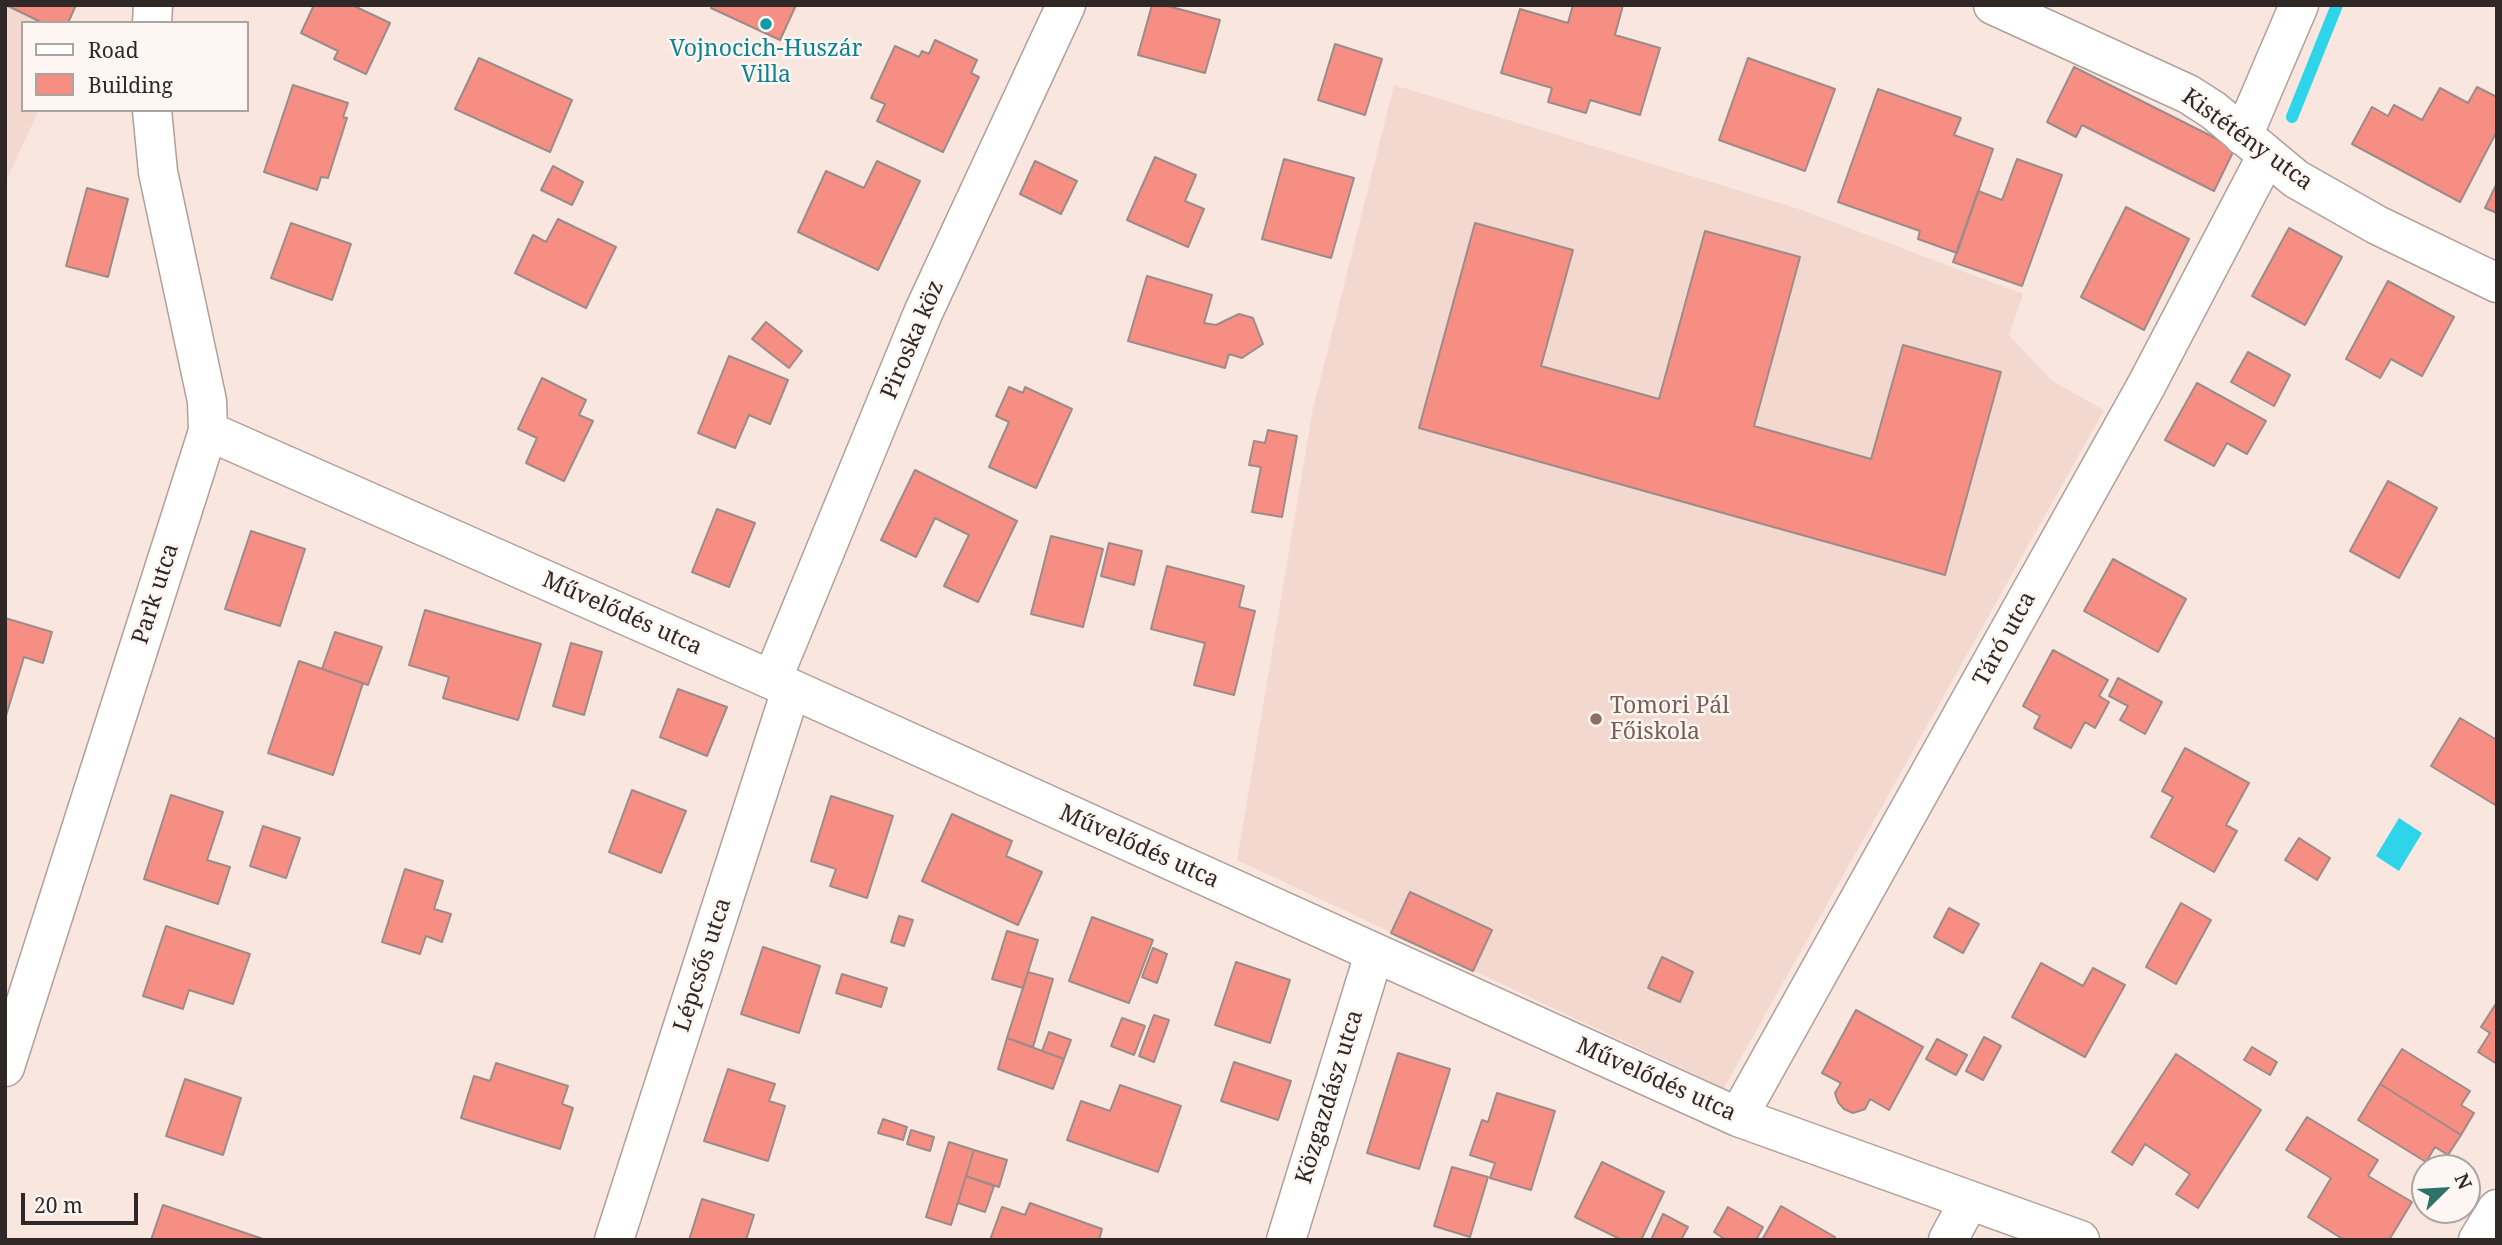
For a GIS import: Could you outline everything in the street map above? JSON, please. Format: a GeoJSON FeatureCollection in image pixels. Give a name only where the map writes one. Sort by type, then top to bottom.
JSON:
{"type":"FeatureCollection","features":[{"type":"Feature","properties":{"kind":"street","name":"Piroska köz"},"geometry":{"type":"LineString","coordinates":[[782,685],[923,313],[1066,5]]}},
{"type":"Feature","properties":{"kind":"street","name":"Kistétény utca"},"geometry":{"type":"LineString","coordinates":[[1993,5],[2188,94],[2296,179],[2377,225],[2497,283]]}},
{"type":"Feature","properties":{"kind":"street","name":"Táró utca"},"geometry":{"type":"LineString","coordinates":[[1738,1117],[2146,386],[2255,147],[2299,5]]}},
{"type":"Feature","properties":{"kind":"street","name":"Park utca"},"geometry":{"type":"LineString","coordinates":[[5,1067],[208,431],[207,401],[158,172],[152,112]]}},
{"type":"Feature","properties":{"kind":"street","name":"Művelődés utca"},"geometry":{"type":"LineString","coordinates":[[208,431],[782,685],[1738,1117],[2080,1240]]}},
{"type":"Feature","properties":{"kind":"street","name":"Lépcsős utca"},"geometry":{"type":"LineString","coordinates":[[614,1240],[782,685]]}},
{"type":"Feature","properties":{"kind":"street","name":"Közgazdász utca"},"geometry":{"type":"LineString","coordinates":[[1286,1240],[1374,954]]}},
{"type":"Feature","properties":{"kind":"street"},"geometry":{"type":"LineString","coordinates":[[1948,1240],[1969,1201]]}},
{"type":"Feature","properties":{"kind":"street"},"geometry":{"type":"LineString","coordinates":[[2478,1240],[2497,1209]]}},
{"type":"Feature","properties":{"kind":"shaded area"},"geometry":{"type":"Polygon","coordinates":[[[5,5],[76,5],[69,21],[21,21],[21,112],[38,112],[5,183],[5,5]]]}},
{"type":"Feature","properties":{"kind":"shaded area","name":"Tomori Pál Főiskola"},"geometry":{"type":"Polygon","coordinates":[[[1394,85],[1799,209],[2023,294],[2009,335],[2052,381],[2104,410],[1724,1088],[1237,860],[1313,409],[1394,85]]]}},
{"type":"Feature","properties":{"kind":"water"},"geometry":{"type":"Polygon","coordinates":[[[2399,818],[2422,833],[2399,871],[2376,856],[2399,818]]]}},
{"type":"Feature","properties":{"kind":"building"},"geometry":{"type":"Polygon","coordinates":[[[6,5],[76,5],[69,21],[39,21],[6,5]]]}},
{"type":"Feature","properties":{"kind":"building"},"geometry":{"type":"Polygon","coordinates":[[[314,5],[352,5],[390,23],[366,74],[334,59],[338,51],[301,33],[314,5]]]}},
{"type":"Feature","properties":{"kind":"building","name":"Vojnocich-Huszár Villa"},"geometry":{"type":"Polygon","coordinates":[[[712,5],[796,5],[780,40],[711,8],[712,5]]]}},
{"type":"Feature","properties":{"kind":"building"},"geometry":{"type":"Polygon","coordinates":[[[1152,5],[1164,5],[1220,20],[1205,73],[1138,55],[1152,5]]]}},
{"type":"Feature","properties":{"kind":"building"},"geometry":{"type":"Polygon","coordinates":[[[1573,5],[1623,5],[1615,35],[1660,48],[1640,115],[1590,100],[1586,113],[1548,102],[1552,88],[1501,73],[1520,9],[1568,23],[1573,5]]]}},
{"type":"Feature","properties":{"kind":"building"},"geometry":{"type":"Polygon","coordinates":[[[935,40],[977,60],[971,73],[979,77],[943,152],[877,121],[885,104],[871,98],[895,46],[919,57],[922,51],[929,54],[935,40]]]}},
{"type":"Feature","properties":{"kind":"building"},"geometry":{"type":"Polygon","coordinates":[[[1335,44],[1382,59],[1365,115],[1318,100],[1335,44]]]}},
{"type":"Feature","properties":{"kind":"building"},"geometry":{"type":"Polygon","coordinates":[[[479,58],[572,100],[550,152],[455,109],[479,58]]]}},
{"type":"Feature","properties":{"kind":"building"},"geometry":{"type":"Polygon","coordinates":[[[1748,58],[1835,89],[1805,171],[1719,140],[1748,58]]]}},
{"type":"Feature","properties":{"kind":"building"},"geometry":{"type":"Polygon","coordinates":[[[2074,67],[2235,148],[2214,191],[2082,125],[2076,137],[2047,122],[2074,67]]]}},
{"type":"Feature","properties":{"kind":"building"},"geometry":{"type":"Polygon","coordinates":[[[293,85],[348,103],[343,117],[347,118],[328,178],[321,177],[317,190],[264,172],[293,85]]]}},
{"type":"Feature","properties":{"kind":"building"},"geometry":{"type":"Polygon","coordinates":[[[2477,87],[2497,97],[2497,131],[2460,202],[2352,144],[2372,107],[2388,116],[2394,105],[2422,120],[2440,88],[2468,103],[2477,87]]]}},
{"type":"Feature","properties":{"kind":"building"},"geometry":{"type":"Polygon","coordinates":[[[1878,89],[1961,118],[1954,135],[1993,149],[1957,253],[1918,239],[1920,231],[1838,202],[1878,89]]]}},
{"type":"Feature","properties":{"kind":"building"},"geometry":{"type":"Polygon","coordinates":[[[1155,157],[1196,175],[1185,201],[1204,209],[1188,247],[1127,220],[1155,157]]]}},
{"type":"Feature","properties":{"kind":"building"},"geometry":{"type":"Polygon","coordinates":[[[1284,159],[1354,178],[1331,258],[1262,239],[1284,159]]]}},
{"type":"Feature","properties":{"kind":"building"},"geometry":{"type":"Polygon","coordinates":[[[2017,159],[2062,175],[2022,286],[1953,262],[1978,191],[2002,200],[2017,159]]]}},
{"type":"Feature","properties":{"kind":"building"},"geometry":{"type":"Polygon","coordinates":[[[877,161],[920,181],[878,270],[798,232],[826,171],[864,188],[877,161]]]}},
{"type":"Feature","properties":{"kind":"building"},"geometry":{"type":"Polygon","coordinates":[[[1035,161],[1077,181],[1061,214],[1020,194],[1035,161]]]}},
{"type":"Feature","properties":{"kind":"building"},"geometry":{"type":"Polygon","coordinates":[[[553,166],[583,182],[572,205],[541,190],[553,166]]]}},
{"type":"Feature","properties":{"kind":"building"},"geometry":{"type":"Polygon","coordinates":[[[2497,183],[2497,213],[2485,208],[2497,183]]]}},
{"type":"Feature","properties":{"kind":"building"},"geometry":{"type":"Polygon","coordinates":[[[87,188],[128,199],[108,277],[66,266],[87,188]]]}},
{"type":"Feature","properties":{"kind":"building"},"geometry":{"type":"Polygon","coordinates":[[[2126,207],[2189,239],[2144,330],[2081,297],[2126,207]]]}},
{"type":"Feature","properties":{"kind":"building"},"geometry":{"type":"Polygon","coordinates":[[[558,219],[616,247],[586,308],[515,273],[533,235],[546,242],[558,219]]]}},
{"type":"Feature","properties":{"kind":"building"},"geometry":{"type":"Polygon","coordinates":[[[291,223],[351,244],[332,300],[271,278],[291,223]]]}},
{"type":"Feature","properties":{"kind":"building"},"geometry":{"type":"Polygon","coordinates":[[[1475,223],[1573,250],[1541,366],[1659,399],[1705,231],[1800,257],[1754,426],[1871,459],[1903,345],[2001,372],[1945,575],[1419,428],[1475,223]]]}},
{"type":"Feature","properties":{"kind":"building"},"geometry":{"type":"Polygon","coordinates":[[[2289,228],[2342,257],[2305,325],[2252,296],[2289,228]]]}},
{"type":"Feature","properties":{"kind":"building"},"geometry":{"type":"Polygon","coordinates":[[[1147,276],[1212,295],[1204,323],[1216,325],[1239,314],[1253,318],[1263,344],[1242,358],[1229,354],[1225,368],[1128,341],[1147,276]]]}},
{"type":"Feature","properties":{"kind":"building"},"geometry":{"type":"Polygon","coordinates":[[[2388,281],[2454,317],[2422,376],[2391,359],[2380,378],[2346,359],[2388,281]]]}},
{"type":"Feature","properties":{"kind":"building"},"geometry":{"type":"Polygon","coordinates":[[[766,322],[802,351],[789,368],[752,339],[766,322]]]}},
{"type":"Feature","properties":{"kind":"building"},"geometry":{"type":"Polygon","coordinates":[[[2248,352],[2290,375],[2274,406],[2231,382],[2248,352]]]}},
{"type":"Feature","properties":{"kind":"building"},"geometry":{"type":"Polygon","coordinates":[[[729,356],[788,380],[770,424],[749,415],[735,448],[698,433],[729,356]]]}},
{"type":"Feature","properties":{"kind":"building"},"geometry":{"type":"Polygon","coordinates":[[[542,378],[586,400],[579,415],[593,421],[564,481],[526,463],[537,438],[518,429],[542,378]]]}},
{"type":"Feature","properties":{"kind":"building"},"geometry":{"type":"Polygon","coordinates":[[[2197,383],[2266,421],[2247,454],[2227,443],[2214,466],[2165,440],[2197,383]]]}},
{"type":"Feature","properties":{"kind":"building"},"geometry":{"type":"Polygon","coordinates":[[[1009,387],[1023,393],[1025,387],[1072,409],[1036,488],[989,467],[1009,422],[996,416],[1009,387]]]}},
{"type":"Feature","properties":{"kind":"building"},"geometry":{"type":"Polygon","coordinates":[[[1268,430],[1297,436],[1282,517],[1252,512],[1261,467],[1249,465],[1254,441],[1265,443],[1268,430]]]}},
{"type":"Feature","properties":{"kind":"building"},"geometry":{"type":"Polygon","coordinates":[[[915,470],[1017,521],[978,602],[944,586],[969,535],[935,518],[916,557],[881,540],[915,470]]]}},
{"type":"Feature","properties":{"kind":"building"},"geometry":{"type":"Polygon","coordinates":[[[2388,481],[2437,508],[2399,578],[2350,551],[2388,481]]]}},
{"type":"Feature","properties":{"kind":"building"},"geometry":{"type":"Polygon","coordinates":[[[717,509],[755,523],[729,587],[692,572],[717,509]]]}},
{"type":"Feature","properties":{"kind":"building"},"geometry":{"type":"Polygon","coordinates":[[[251,531],[305,549],[280,626],[225,609],[251,531]]]}},
{"type":"Feature","properties":{"kind":"building"},"geometry":{"type":"Polygon","coordinates":[[[1051,536],[1103,549],[1083,627],[1031,614],[1051,536]]]}},
{"type":"Feature","properties":{"kind":"building"},"geometry":{"type":"Polygon","coordinates":[[[1109,543],[1142,551],[1134,585],[1101,576],[1109,543]]]}},
{"type":"Feature","properties":{"kind":"building"},"geometry":{"type":"Polygon","coordinates":[[[2113,559],[2186,599],[2158,652],[2084,611],[2113,559]]]}},
{"type":"Feature","properties":{"kind":"building"},"geometry":{"type":"Polygon","coordinates":[[[1167,566],[1244,586],[1239,607],[1255,611],[1234,695],[1194,685],[1205,643],[1151,629],[1167,566]]]}},
{"type":"Feature","properties":{"kind":"building"},"geometry":{"type":"Polygon","coordinates":[[[425,610],[541,644],[518,720],[443,698],[449,677],[409,665],[425,610]]]}},
{"type":"Feature","properties":{"kind":"building"},"geometry":{"type":"Polygon","coordinates":[[[5,618],[52,632],[43,663],[24,657],[5,719],[5,618]]]}},
{"type":"Feature","properties":{"kind":"building"},"geometry":{"type":"Polygon","coordinates":[[[335,632],[382,647],[368,685],[322,669],[335,632]]]}},
{"type":"Feature","properties":{"kind":"building"},"geometry":{"type":"Polygon","coordinates":[[[571,643],[602,652],[584,715],[553,706],[571,643]]]}},
{"type":"Feature","properties":{"kind":"building"},"geometry":{"type":"Polygon","coordinates":[[[2053,650],[2108,680],[2099,696],[2109,702],[2095,728],[2085,722],[2071,748],[2034,728],[2040,716],[2023,706],[2053,650]]]}},
{"type":"Feature","properties":{"kind":"building"},"geometry":{"type":"Polygon","coordinates":[[[299,661],[363,683],[333,775],[268,753],[299,661]]]}},
{"type":"Feature","properties":{"kind":"building"},"geometry":{"type":"Polygon","coordinates":[[[2118,678],[2162,702],[2145,734],[2120,720],[2128,706],[2109,696],[2118,678]]]}},
{"type":"Feature","properties":{"kind":"building"},"geometry":{"type":"Polygon","coordinates":[[[678,689],[727,707],[707,756],[660,737],[678,689]]]}},
{"type":"Feature","properties":{"kind":"building"},"geometry":{"type":"Polygon","coordinates":[[[2460,718],[2497,740],[2497,806],[2431,766],[2460,718]]]}},
{"type":"Feature","properties":{"kind":"building"},"geometry":{"type":"Polygon","coordinates":[[[2185,748],[2249,783],[2226,825],[2237,831],[2214,872],[2151,837],[2173,797],[2162,791],[2185,748]]]}},
{"type":"Feature","properties":{"kind":"building"},"geometry":{"type":"Polygon","coordinates":[[[632,790],[686,811],[661,873],[609,852],[632,790]]]}},
{"type":"Feature","properties":{"kind":"building"},"geometry":{"type":"Polygon","coordinates":[[[171,795],[223,812],[207,860],[230,867],[218,904],[144,879],[171,795]]]}},
{"type":"Feature","properties":{"kind":"building"},"geometry":{"type":"Polygon","coordinates":[[[831,796],[893,816],[867,898],[830,886],[836,869],[811,861],[831,796]]]}},
{"type":"Feature","properties":{"kind":"building"},"geometry":{"type":"Polygon","coordinates":[[[952,814],[1012,841],[1006,856],[1042,872],[1018,925],[922,881],[952,814]]]}},
{"type":"Feature","properties":{"kind":"building"},"geometry":{"type":"Polygon","coordinates":[[[263,826],[300,838],[286,878],[250,866],[263,826]]]}},
{"type":"Feature","properties":{"kind":"building"},"geometry":{"type":"Polygon","coordinates":[[[2299,838],[2330,858],[2317,880],[2285,860],[2299,838]]]}},
{"type":"Feature","properties":{"kind":"building"},"geometry":{"type":"Polygon","coordinates":[[[405,869],[443,881],[434,909],[451,914],[442,942],[426,936],[420,954],[382,942],[405,869]]]}},
{"type":"Feature","properties":{"kind":"building"},"geometry":{"type":"Polygon","coordinates":[[[1410,892],[1492,930],[1473,971],[1391,933],[1410,892]]]}},
{"type":"Feature","properties":{"kind":"building"},"geometry":{"type":"Polygon","coordinates":[[[2181,903],[2211,920],[2176,984],[2146,967],[2181,903]]]}},
{"type":"Feature","properties":{"kind":"building"},"geometry":{"type":"Polygon","coordinates":[[[1949,908],[1979,924],[1963,953],[1934,937],[1949,908]]]}},
{"type":"Feature","properties":{"kind":"building"},"geometry":{"type":"Polygon","coordinates":[[[899,916],[913,920],[904,946],[891,942],[899,916]]]}},
{"type":"Feature","properties":{"kind":"building"},"geometry":{"type":"Polygon","coordinates":[[[1092,917],[1153,940],[1129,1003],[1069,981],[1092,917]]]}},
{"type":"Feature","properties":{"kind":"building"},"geometry":{"type":"Polygon","coordinates":[[[166,926],[250,954],[233,1004],[189,990],[183,1009],[143,996],[166,926]]]}},
{"type":"Feature","properties":{"kind":"building"},"geometry":{"type":"Polygon","coordinates":[[[1007,931],[1038,940],[1023,988],[992,979],[1007,931]]]}},
{"type":"Feature","properties":{"kind":"building"},"geometry":{"type":"Polygon","coordinates":[[[763,947],[820,966],[799,1033],[741,1014],[763,947]]]}},
{"type":"Feature","properties":{"kind":"building"},"geometry":{"type":"Polygon","coordinates":[[[1153,948],[1167,954],[1157,983],[1142,977],[1153,948]]]}},
{"type":"Feature","properties":{"kind":"building"},"geometry":{"type":"Polygon","coordinates":[[[1662,957],[1693,972],[1680,1002],[1648,988],[1662,957]]]}},
{"type":"Feature","properties":{"kind":"building"},"geometry":{"type":"Polygon","coordinates":[[[1236,962],[1290,980],[1270,1043],[1215,1025],[1236,962]]]}},
{"type":"Feature","properties":{"kind":"building"},"geometry":{"type":"Polygon","coordinates":[[[2041,963],[2083,986],[2093,968],[2125,985],[2085,1057],[2012,1017],[2041,963]]]}},
{"type":"Feature","properties":{"kind":"building"},"geometry":{"type":"Polygon","coordinates":[[[1028,972],[1053,979],[1033,1047],[1007,1038],[1028,972]]]}},
{"type":"Feature","properties":{"kind":"building"},"geometry":{"type":"Polygon","coordinates":[[[842,974],[887,988],[881,1007],[836,993],[842,974]]]}},
{"type":"Feature","properties":{"kind":"building"},"geometry":{"type":"Polygon","coordinates":[[[2497,1002],[2497,1064],[2478,1052],[2490,1033],[2481,1027],[2497,1002]]]}},
{"type":"Feature","properties":{"kind":"building"},"geometry":{"type":"Polygon","coordinates":[[[1856,1010],[1923,1047],[1889,1110],[1870,1099],[1865,1109],[1853,1113],[1844,1109],[1835,1093],[1841,1083],[1822,1073],[1856,1010]]]}},
{"type":"Feature","properties":{"kind":"building"},"geometry":{"type":"Polygon","coordinates":[[[1154,1015],[1169,1020],[1154,1062],[1139,1056],[1154,1015]]]}},
{"type":"Feature","properties":{"kind":"building"},"geometry":{"type":"Polygon","coordinates":[[[1122,1018],[1145,1026],[1134,1055],[1111,1046],[1122,1018]]]}},
{"type":"Feature","properties":{"kind":"building"},"geometry":{"type":"Polygon","coordinates":[[[1049,1032],[1071,1040],[1064,1059],[1042,1051],[1049,1032]]]}},
{"type":"Feature","properties":{"kind":"building"},"geometry":{"type":"Polygon","coordinates":[[[1984,1037],[2001,1046],[1983,1080],[1966,1071],[1984,1037]]]}},
{"type":"Feature","properties":{"kind":"building"},"geometry":{"type":"Polygon","coordinates":[[[1007,1038],[1064,1059],[1053,1089],[998,1069],[1007,1038]]]}},
{"type":"Feature","properties":{"kind":"building"},"geometry":{"type":"Polygon","coordinates":[[[1937,1039],[1967,1055],[1956,1075],[1926,1059],[1937,1039]]]}},
{"type":"Feature","properties":{"kind":"building"},"geometry":{"type":"Polygon","coordinates":[[[2252,1047],[2277,1062],[2270,1075],[2244,1060],[2252,1047]]]}},
{"type":"Feature","properties":{"kind":"building"},"geometry":{"type":"Polygon","coordinates":[[[2402,1049],[2470,1091],[2461,1105],[2474,1113],[2461,1135],[2380,1084],[2402,1049]]]}},
{"type":"Feature","properties":{"kind":"building"},"geometry":{"type":"Polygon","coordinates":[[[1398,1053],[1450,1069],[1419,1169],[1367,1153],[1398,1053]]]}},
{"type":"Feature","properties":{"kind":"building"},"geometry":{"type":"Polygon","coordinates":[[[2176,1054],[2261,1110],[2198,1208],[2176,1194],[2190,1174],[2145,1144],[2132,1165],[2112,1152],[2176,1054]]]}},
{"type":"Feature","properties":{"kind":"building"},"geometry":{"type":"Polygon","coordinates":[[[1234,1062],[1291,1081],[1278,1120],[1221,1101],[1234,1062]]]}},
{"type":"Feature","properties":{"kind":"building"},"geometry":{"type":"Polygon","coordinates":[[[496,1063],[568,1086],[562,1104],[573,1108],[560,1149],[461,1118],[474,1076],[490,1081],[496,1063]]]}},
{"type":"Feature","properties":{"kind":"building"},"geometry":{"type":"Polygon","coordinates":[[[728,1069],[775,1084],[769,1101],[785,1106],[768,1161],[704,1141],[728,1069]]]}},
{"type":"Feature","properties":{"kind":"building"},"geometry":{"type":"Polygon","coordinates":[[[185,1079],[241,1098],[223,1155],[166,1136],[185,1079]]]}},
{"type":"Feature","properties":{"kind":"building"},"geometry":{"type":"Polygon","coordinates":[[[2380,1084],[2461,1135],[2449,1154],[2435,1147],[2431,1154],[2413,1154],[2358,1120],[2380,1084]]]}},
{"type":"Feature","properties":{"kind":"building"},"geometry":{"type":"Polygon","coordinates":[[[1120,1085],[1181,1106],[1158,1172],[1067,1140],[1081,1101],[1110,1111],[1120,1085]]]}},
{"type":"Feature","properties":{"kind":"building"},"geometry":{"type":"Polygon","coordinates":[[[1497,1093],[1555,1111],[1531,1190],[1490,1178],[1495,1163],[1470,1155],[1482,1120],[1488,1122],[1497,1093]]]}},
{"type":"Feature","properties":{"kind":"building"},"geometry":{"type":"Polygon","coordinates":[[[2307,1117],[2378,1160],[2368,1176],[2411,1201],[2389,1240],[2344,1240],[2308,1217],[2331,1178],[2286,1150],[2307,1117]]]}},
{"type":"Feature","properties":{"kind":"building"},"geometry":{"type":"Polygon","coordinates":[[[883,1119],[907,1127],[903,1140],[878,1133],[883,1119]]]}},
{"type":"Feature","properties":{"kind":"building"},"geometry":{"type":"Polygon","coordinates":[[[911,1130],[934,1137],[930,1151],[907,1144],[911,1130]]]}},
{"type":"Feature","properties":{"kind":"building"},"geometry":{"type":"Polygon","coordinates":[[[949,1142],[974,1150],[951,1225],[926,1217],[949,1142]]]}},
{"type":"Feature","properties":{"kind":"building"},"geometry":{"type":"Polygon","coordinates":[[[974,1150],[1007,1160],[999,1187],[966,1176],[974,1150]]]}},
{"type":"Feature","properties":{"kind":"building"},"geometry":{"type":"Polygon","coordinates":[[[1602,1162],[1664,1192],[1641,1240],[1622,1240],[1575,1217],[1602,1162]]]}},
{"type":"Feature","properties":{"kind":"building"},"geometry":{"type":"Polygon","coordinates":[[[1452,1167],[1488,1177],[1470,1237],[1434,1226],[1452,1167]]]}},
{"type":"Feature","properties":{"kind":"building"},"geometry":{"type":"Polygon","coordinates":[[[966,1176],[994,1186],[985,1212],[958,1203],[966,1176]]]}},
{"type":"Feature","properties":{"kind":"building"},"geometry":{"type":"Polygon","coordinates":[[[702,1199],[754,1215],[746,1240],[689,1240],[702,1199]]]}},
{"type":"Feature","properties":{"kind":"building"},"geometry":{"type":"Polygon","coordinates":[[[1030,1203],[1102,1229],[1099,1240],[990,1240],[1002,1207],[1025,1215],[1030,1203]]]}},
{"type":"Feature","properties":{"kind":"building"},"geometry":{"type":"Polygon","coordinates":[[[163,1205],[263,1239],[263,1240],[151,1240],[163,1205]]]}},
{"type":"Feature","properties":{"kind":"building"},"geometry":{"type":"Polygon","coordinates":[[[1781,1206],[1835,1237],[1833,1240],[1762,1240],[1781,1206]]]}},
{"type":"Feature","properties":{"kind":"building"},"geometry":{"type":"Polygon","coordinates":[[[1728,1207],[1763,1227],[1756,1240],[1726,1240],[1714,1232],[1728,1207]]]}},
{"type":"Feature","properties":{"kind":"building"},"geometry":{"type":"Polygon","coordinates":[[[1663,1214],[1688,1227],[1681,1240],[1651,1240],[1663,1214]]]}},
{"type":"Feature","properties":{"kind":"waterway"},"geometry":{"type":"LineString","coordinates":[[2292,117],[2337,5]]}},
{"type":"Feature","properties":{"kind":"place","name":"Vojnocich-Huszár Villa"},"geometry":{"type":"Point","coordinates":[766,24]}},
{"type":"Feature","properties":{"kind":"place","name":"Tomori Pál Főiskola"},"geometry":{"type":"Point","coordinates":[1596,719]}}]}
